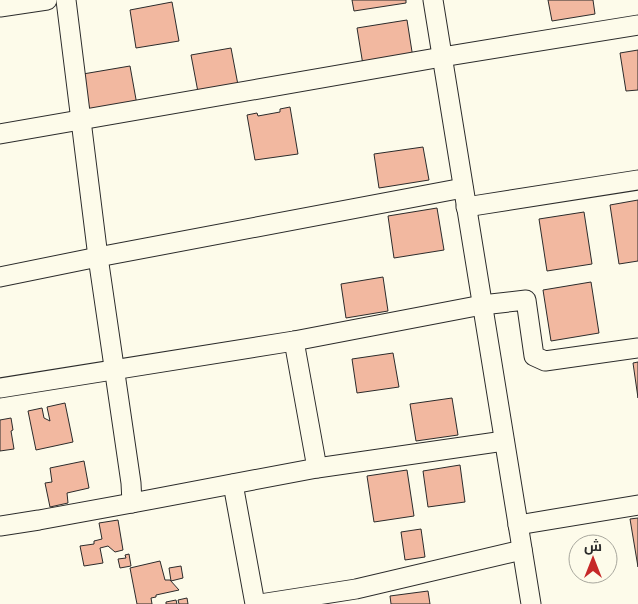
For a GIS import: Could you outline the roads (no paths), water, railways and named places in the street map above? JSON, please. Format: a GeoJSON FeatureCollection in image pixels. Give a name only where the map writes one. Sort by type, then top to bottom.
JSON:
{"type":"FeatureCollection","features":[{"type":"Feature","properties":{"kind":"street"},"geometry":{"type":"LineString","coordinates":[[0,7],[47,0]]}},
{"type":"Feature","properties":{"kind":"street"},"geometry":{"type":"LineString","coordinates":[[66,0],[98,257],[131,483],[132,503]]}},
{"type":"Feature","properties":{"kind":"street"},"geometry":{"type":"LineString","coordinates":[[433,0],[531,604]]}},
{"type":"Feature","properties":{"kind":"street"},"geometry":{"type":"LineString","coordinates":[[0,134],[638,25]]}},
{"type":"Feature","properties":{"kind":"street"},"geometry":{"type":"LineString","coordinates":[[466,206],[638,180]]}},
{"type":"Feature","properties":{"kind":"street"},"geometry":{"type":"LineString","coordinates":[[0,277],[464,188]]}},
{"type":"Feature","properties":{"kind":"street"},"geometry":{"type":"LineString","coordinates":[[0,388],[294,341],[482,305],[526,300],[534,356],[545,361],[638,348]]}},
{"type":"Feature","properties":{"kind":"street"},"geometry":{"type":"LineString","coordinates":[[294,341],[317,468]]}},
{"type":"Feature","properties":{"kind":"street"},"geometry":{"type":"LineString","coordinates":[[0,526],[317,468],[504,441]]}},
{"type":"Feature","properties":{"kind":"street"},"geometry":{"type":"LineString","coordinates":[[233,484],[255,604]]}},
{"type":"Feature","properties":{"kind":"street"},"geometry":{"type":"LineString","coordinates":[[518,525],[638,506]]}},
{"type":"Feature","properties":{"kind":"street"},"geometry":{"type":"LineString","coordinates":[[260,604],[356,589],[522,550]]}}]}
